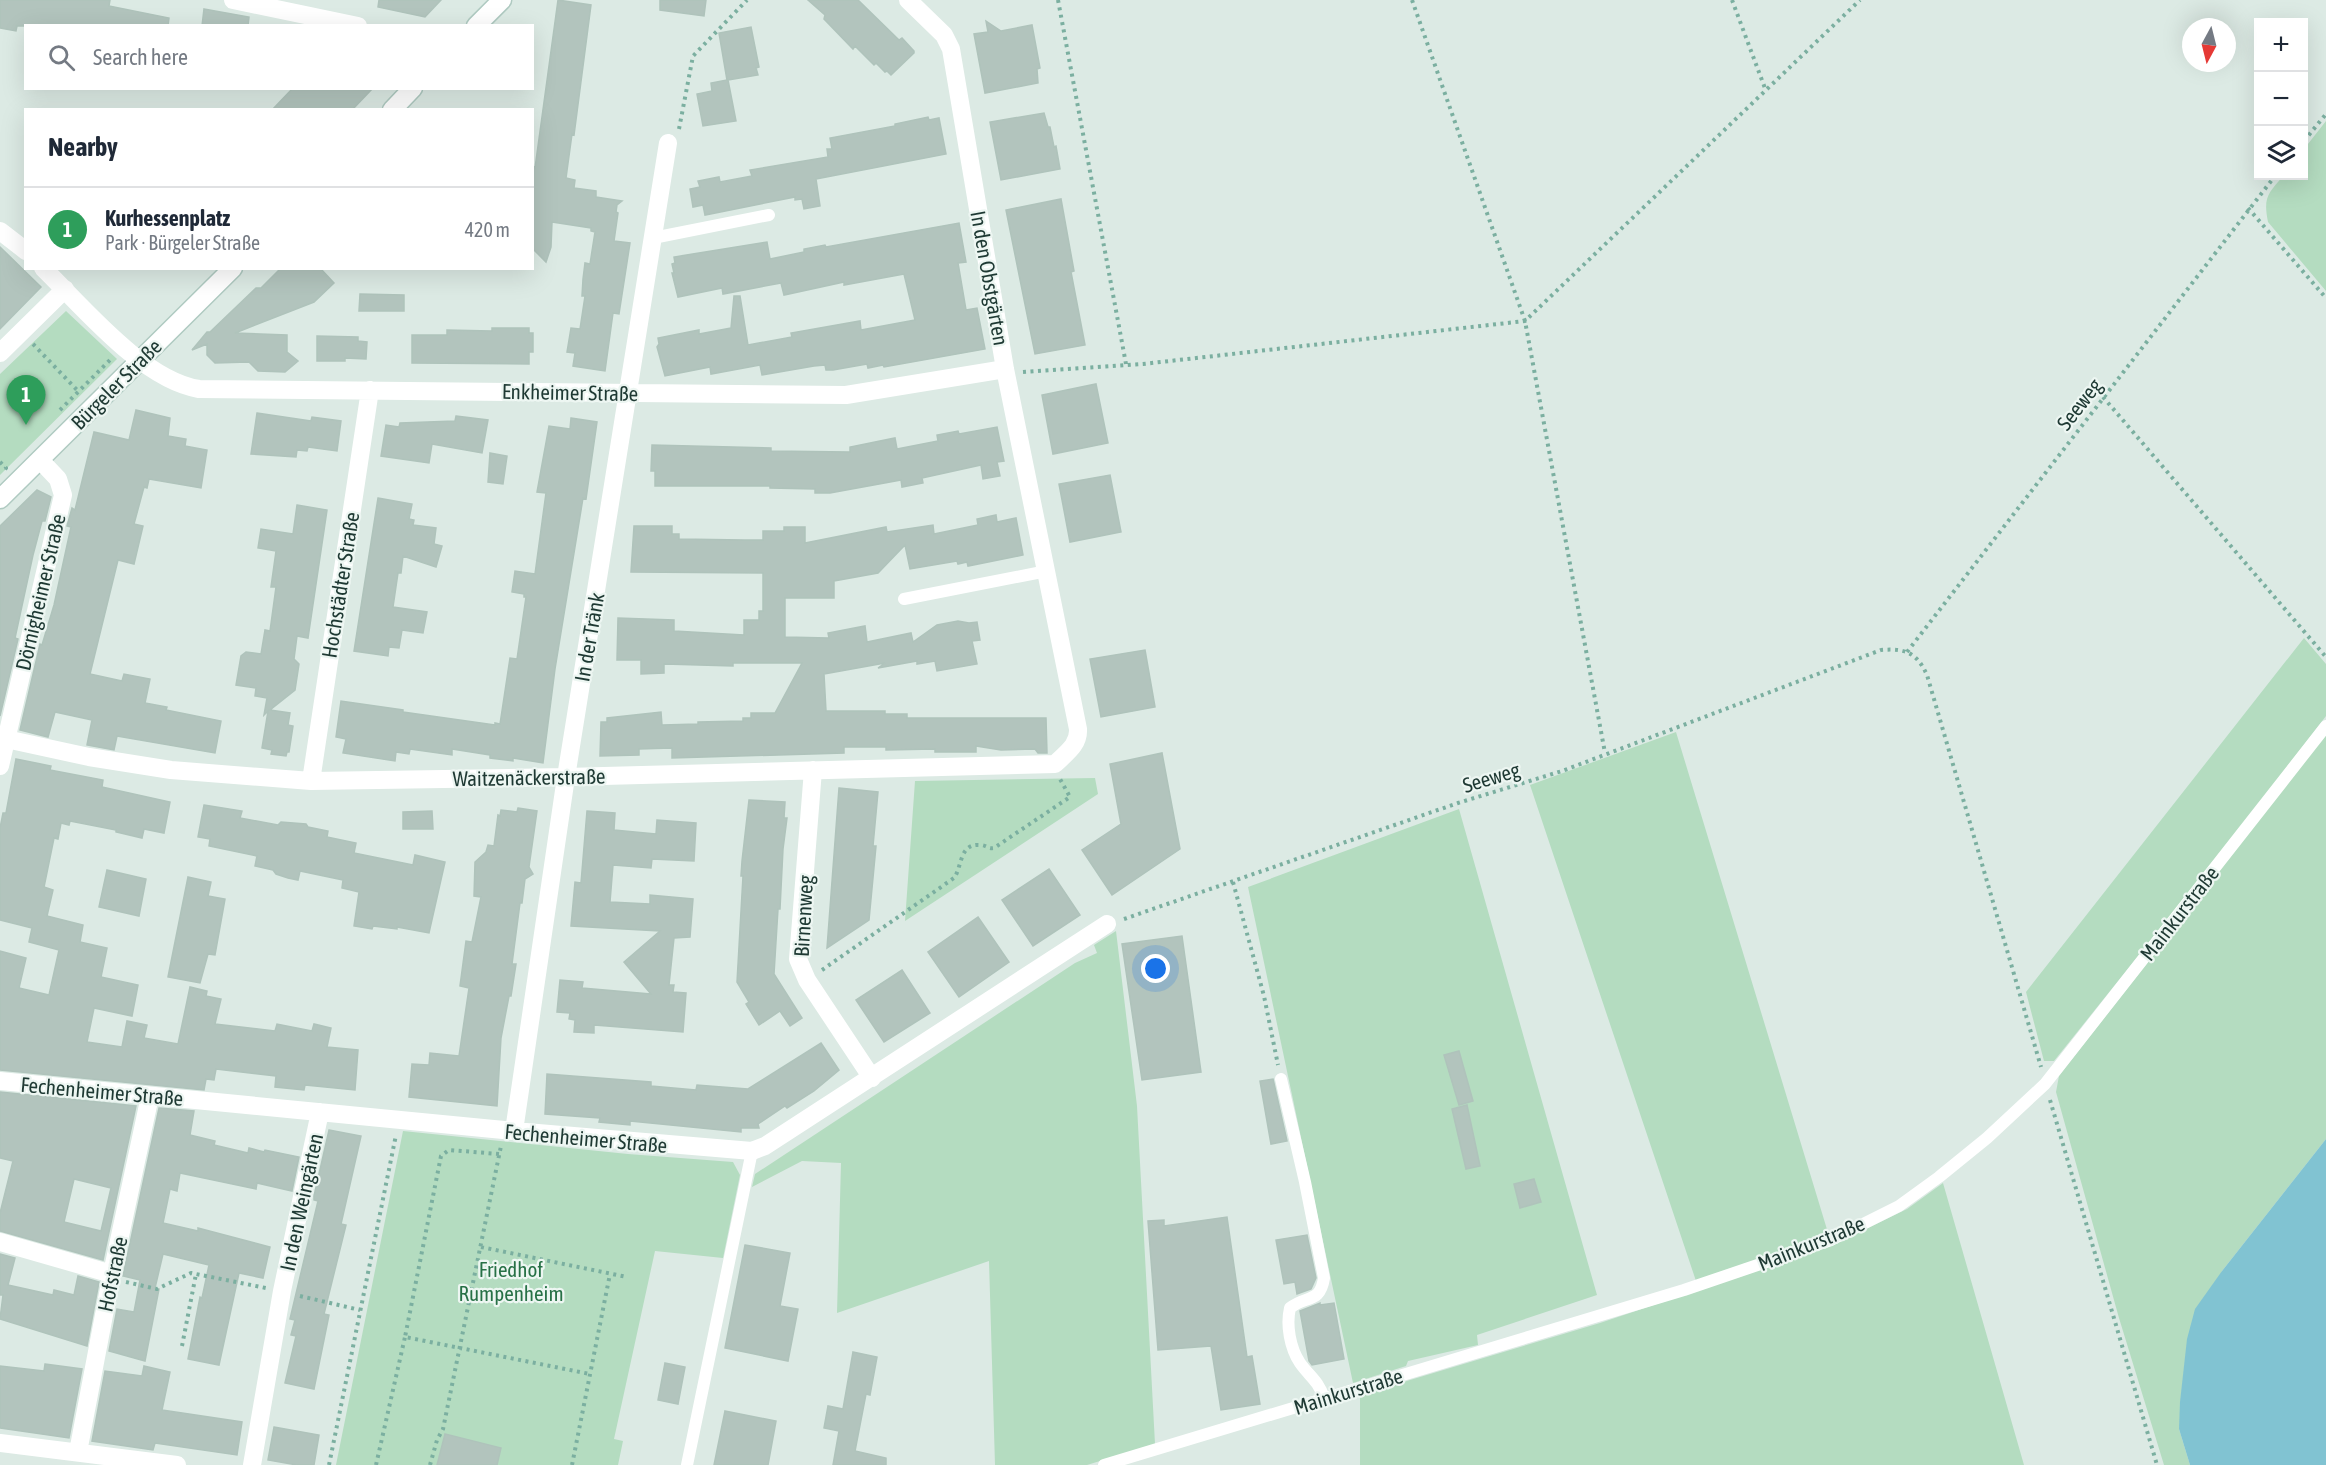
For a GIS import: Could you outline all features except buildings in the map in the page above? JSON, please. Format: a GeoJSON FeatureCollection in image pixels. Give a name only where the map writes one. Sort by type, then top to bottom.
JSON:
{"type":"FeatureCollection","features":[{"type":"Feature","properties":{"kind":"street"},"geometry":{"type":"LineString","coordinates":[[233,0],[348,24]]}},
{"type":"Feature","properties":{"kind":"street"},"geometry":{"type":"LineString","coordinates":[[478,24],[502,0]]}},
{"type":"Feature","properties":{"kind":"street","name":"In den Obstgärten"},"geometry":{"type":"LineString","coordinates":[[908,0],[944,35],[951,49],[1006,371],[1078,735],[1072,747],[1054,764]]}},
{"type":"Feature","properties":{"kind":"street"},"geometry":{"type":"LineString","coordinates":[[394,108],[411,90]]}},
{"type":"Feature","properties":{"kind":"street","name":"In der Tränk"},"geometry":{"type":"LineString","coordinates":[[509,1131],[668,143]]}},
{"type":"Feature","properties":{"kind":"street"},"geometry":{"type":"LineString","coordinates":[[0,231],[24,249]]}},
{"type":"Feature","properties":{"kind":"street","name":"Enkheimer Straße"},"geometry":{"type":"LineString","coordinates":[[46,270],[139,361],[178,384],[200,389],[846,395],[1006,371]]}},
{"type":"Feature","properties":{"kind":"street","name":"Bürgeler Straße"},"geometry":{"type":"LineString","coordinates":[[0,499],[231,270]]}},
{"type":"Feature","properties":{"kind":"street"},"geometry":{"type":"LineString","coordinates":[[0,353],[65,289]]}},
{"type":"Feature","properties":{"kind":"street","name":"Hochstädter Straße"},"geometry":{"type":"LineString","coordinates":[[311,781],[370,390]]}},
{"type":"Feature","properties":{"kind":"street","name":"Dörnigheimer Straße"},"geometry":{"type":"LineString","coordinates":[[0,766],[63,495],[58,478],[40,460]]}},
{"type":"Feature","properties":{"kind":"street","name":"Waitzenäckerstraße"},"geometry":{"type":"LineString","coordinates":[[6,739],[141,766],[204,774],[311,781],[566,777],[1054,764]]}},
{"type":"Feature","properties":{"kind":"street","name":"Birnenweg"},"geometry":{"type":"LineString","coordinates":[[813,770],[798,959],[807,980],[872,1078]]}},
{"type":"Feature","properties":{"kind":"street"},"geometry":{"type":"LineString","coordinates":[[752,1151],[765,1146],[872,1078],[1107,924]]}},
{"type":"Feature","properties":{"kind":"street","name":"Fechenheimer Straße"},"geometry":{"type":"LineString","coordinates":[[0,1081],[509,1131],[752,1151]]}},
{"type":"Feature","properties":{"kind":"street","name":"Hofstraße"},"geometry":{"type":"LineString","coordinates":[[78,1452],[111,1276],[150,1096]]}},
{"type":"Feature","properties":{"kind":"street","name":"In den Weingärten"},"geometry":{"type":"LineString","coordinates":[[252,1465],[282,1292],[321,1112]]}},
{"type":"Feature","properties":{"kind":"street"},"geometry":{"type":"LineString","coordinates":[[0,1242],[111,1276]]}},
{"type":"Feature","properties":{"kind":"street"},"geometry":{"type":"LineString","coordinates":[[0,1443],[177,1465]]}},
{"type":"Feature","properties":{"kind":"lane"},"geometry":{"type":"LineString","coordinates":[[653,238],[768,215]]}},
{"type":"Feature","properties":{"kind":"lane"},"geometry":{"type":"LineString","coordinates":[[904,599],[1047,572]]}},
{"type":"Feature","properties":{"kind":"lane","name":"Mainkurstraße"},"geometry":{"type":"LineString","coordinates":[[1104,1465],[1684,1290],[1831,1240],[1899,1206],[1988,1138],[2046,1084],[2326,726]]}},
{"type":"Feature","properties":{"kind":"lane"},"geometry":{"type":"LineString","coordinates":[[1281,1079],[1324,1278],[1320,1294],[1314,1298],[1297,1302],[1290,1308],[1289,1332],[1299,1362],[1314,1377],[1324,1398]]}},
{"type":"Feature","properties":{"kind":"lane"},"geometry":{"type":"LineString","coordinates":[[687,1465],[752,1151]]}},
{"type":"Feature","properties":{"kind":"path"},"geometry":{"type":"LineString","coordinates":[[668,143],[678,136],[693,56],[747,0]]}},
{"type":"Feature","properties":{"kind":"path"},"geometry":{"type":"LineString","coordinates":[[1058,0],[1125,364]]}},
{"type":"Feature","properties":{"kind":"path"},"geometry":{"type":"LineString","coordinates":[[1412,0],[1525,321],[1605,753]]}},
{"type":"Feature","properties":{"kind":"path"},"geometry":{"type":"LineString","coordinates":[[1732,0],[1766,91]]}},
{"type":"Feature","properties":{"kind":"path"},"geometry":{"type":"LineString","coordinates":[[1006,371],[1125,364],[1525,321],[1860,0]]}},
{"type":"Feature","properties":{"kind":"path"},"geometry":{"type":"LineString","coordinates":[[2308,136],[2326,114]]}},
{"type":"Feature","properties":{"kind":"path","name":"Seeweg"},"geometry":{"type":"LineString","coordinates":[[1107,924],[1458,803],[1562,771],[1881,650],[1894,649],[1907,652],[2272,180]]}},
{"type":"Feature","properties":{"kind":"path"},"geometry":{"type":"LineString","coordinates":[[2248,208],[2326,298]]}},
{"type":"Feature","properties":{"kind":"path"},"geometry":{"type":"LineString","coordinates":[[21,332],[78,392]]}},
{"type":"Feature","properties":{"kind":"path"},"geometry":{"type":"LineString","coordinates":[[2103,397],[2326,657]]}},
{"type":"Feature","properties":{"kind":"path"},"geometry":{"type":"LineString","coordinates":[[1907,652],[1920,659],[1927,675],[2157,1465]]}},
{"type":"Feature","properties":{"kind":"path"},"geometry":{"type":"LineString","coordinates":[[807,980],[954,878],[957,875],[960,858],[969,848],[981,845],[990,849],[994,848],[1070,797],[1054,764]]}},
{"type":"Feature","properties":{"kind":"path"},"geometry":{"type":"LineString","coordinates":[[1233,882],[1264,996],[1281,1079]]}},
{"type":"Feature","properties":{"kind":"path"},"geometry":{"type":"LineString","coordinates":[[329,1465],[399,1120]]}},
{"type":"Feature","properties":{"kind":"path"},"geometry":{"type":"LineString","coordinates":[[430,1465],[437,1440],[443,1429],[499,1155],[509,1131]]}},
{"type":"Feature","properties":{"kind":"path"},"geometry":{"type":"LineString","coordinates":[[376,1465],[405,1337],[441,1156],[449,1150],[499,1155]]}},
{"type":"Feature","properties":{"kind":"path"},"geometry":{"type":"LineString","coordinates":[[481,1247],[627,1277]]}},
{"type":"Feature","properties":{"kind":"path"},"geometry":{"type":"LineString","coordinates":[[111,1276],[157,1289],[191,1273],[360,1310]]}},
{"type":"Feature","properties":{"kind":"path"},"geometry":{"type":"LineString","coordinates":[[182,1346],[196,1274]]}},
{"type":"Feature","properties":{"kind":"path"},"geometry":{"type":"LineString","coordinates":[[572,1465],[610,1274]]}},
{"type":"Feature","properties":{"kind":"path"},"geometry":{"type":"LineString","coordinates":[[405,1337],[590,1374]]}},
{"type":"Feature","properties":{"kind":"green space"},"geometry":{"type":"Polygon","coordinates":[[[2326,121],[2326,291],[2268,222],[2266,207],[2270,192],[2280,180],[2308,180],[2308,144],[2326,121]]]}},
{"type":"Feature","properties":{"kind":"green space"},"geometry":{"type":"Polygon","coordinates":[[[66,311],[117,359],[0,475],[0,374],[66,311]]]}},
{"type":"Feature","properties":{"kind":"green space"},"geometry":{"type":"Polygon","coordinates":[[[2304,638],[2326,664],[2326,716],[2223,850],[2054,1061],[2044,1061],[2026,992],[2304,638]]]}},
{"type":"Feature","properties":{"kind":"green space"},"geometry":{"type":"Polygon","coordinates":[[[1676,732],[1829,1236],[1696,1281],[1530,785],[1676,732]]]}},
{"type":"Feature","properties":{"kind":"green space"},"geometry":{"type":"Polygon","coordinates":[[[2326,734],[2326,1139],[2222,1271],[2179,1429],[2190,1465],[2164,1465],[2119,1318],[2056,1092],[2059,1076],[2326,734]]]}},
{"type":"Feature","properties":{"kind":"green space"},"geometry":{"type":"Polygon","coordinates":[[[1095,778],[1098,794],[905,921],[915,781],[1095,778]]]}},
{"type":"Feature","properties":{"kind":"green space"},"geometry":{"type":"Polygon","coordinates":[[[1459,809],[1597,1295],[1477,1335],[1478,1345],[1408,1361],[1406,1366],[1353,1383],[1248,887],[1459,809]]]}},
{"type":"Feature","properties":{"kind":"green space"},"geometry":{"type":"Polygon","coordinates":[[[1116,931],[1137,1106],[1155,1444],[1087,1465],[995,1465],[989,1261],[837,1313],[841,1163],[802,1161],[752,1187],[755,1174],[1075,963],[1097,953],[1094,945],[1116,931]]]}},
{"type":"Feature","properties":{"kind":"green space","name":"Friedhof Rumpenheim"},"geometry":{"type":"Polygon","coordinates":[[[403,1131],[628,1154],[733,1162],[740,1175],[723,1258],[655,1251],[614,1439],[623,1441],[618,1465],[336,1465],[403,1131]]]}},
{"type":"Feature","properties":{"kind":"green space"},"geometry":{"type":"Polygon","coordinates":[[[1943,1183],[2024,1465],[1360,1465],[1360,1395],[1600,1323],[1833,1245],[1907,1209],[1943,1183]]]}},
{"type":"Feature","properties":{"kind":"water"},"geometry":{"type":"Polygon","coordinates":[[[2326,1139],[2326,1465],[2190,1465],[2179,1429],[2187,1339],[2195,1309],[2222,1271],[2326,1139]]]}},
{"type":"Feature","properties":{"kind":"place","name":"Kurhessenplatz"},"geometry":{"type":"Point","coordinates":[26,425]}}]}
